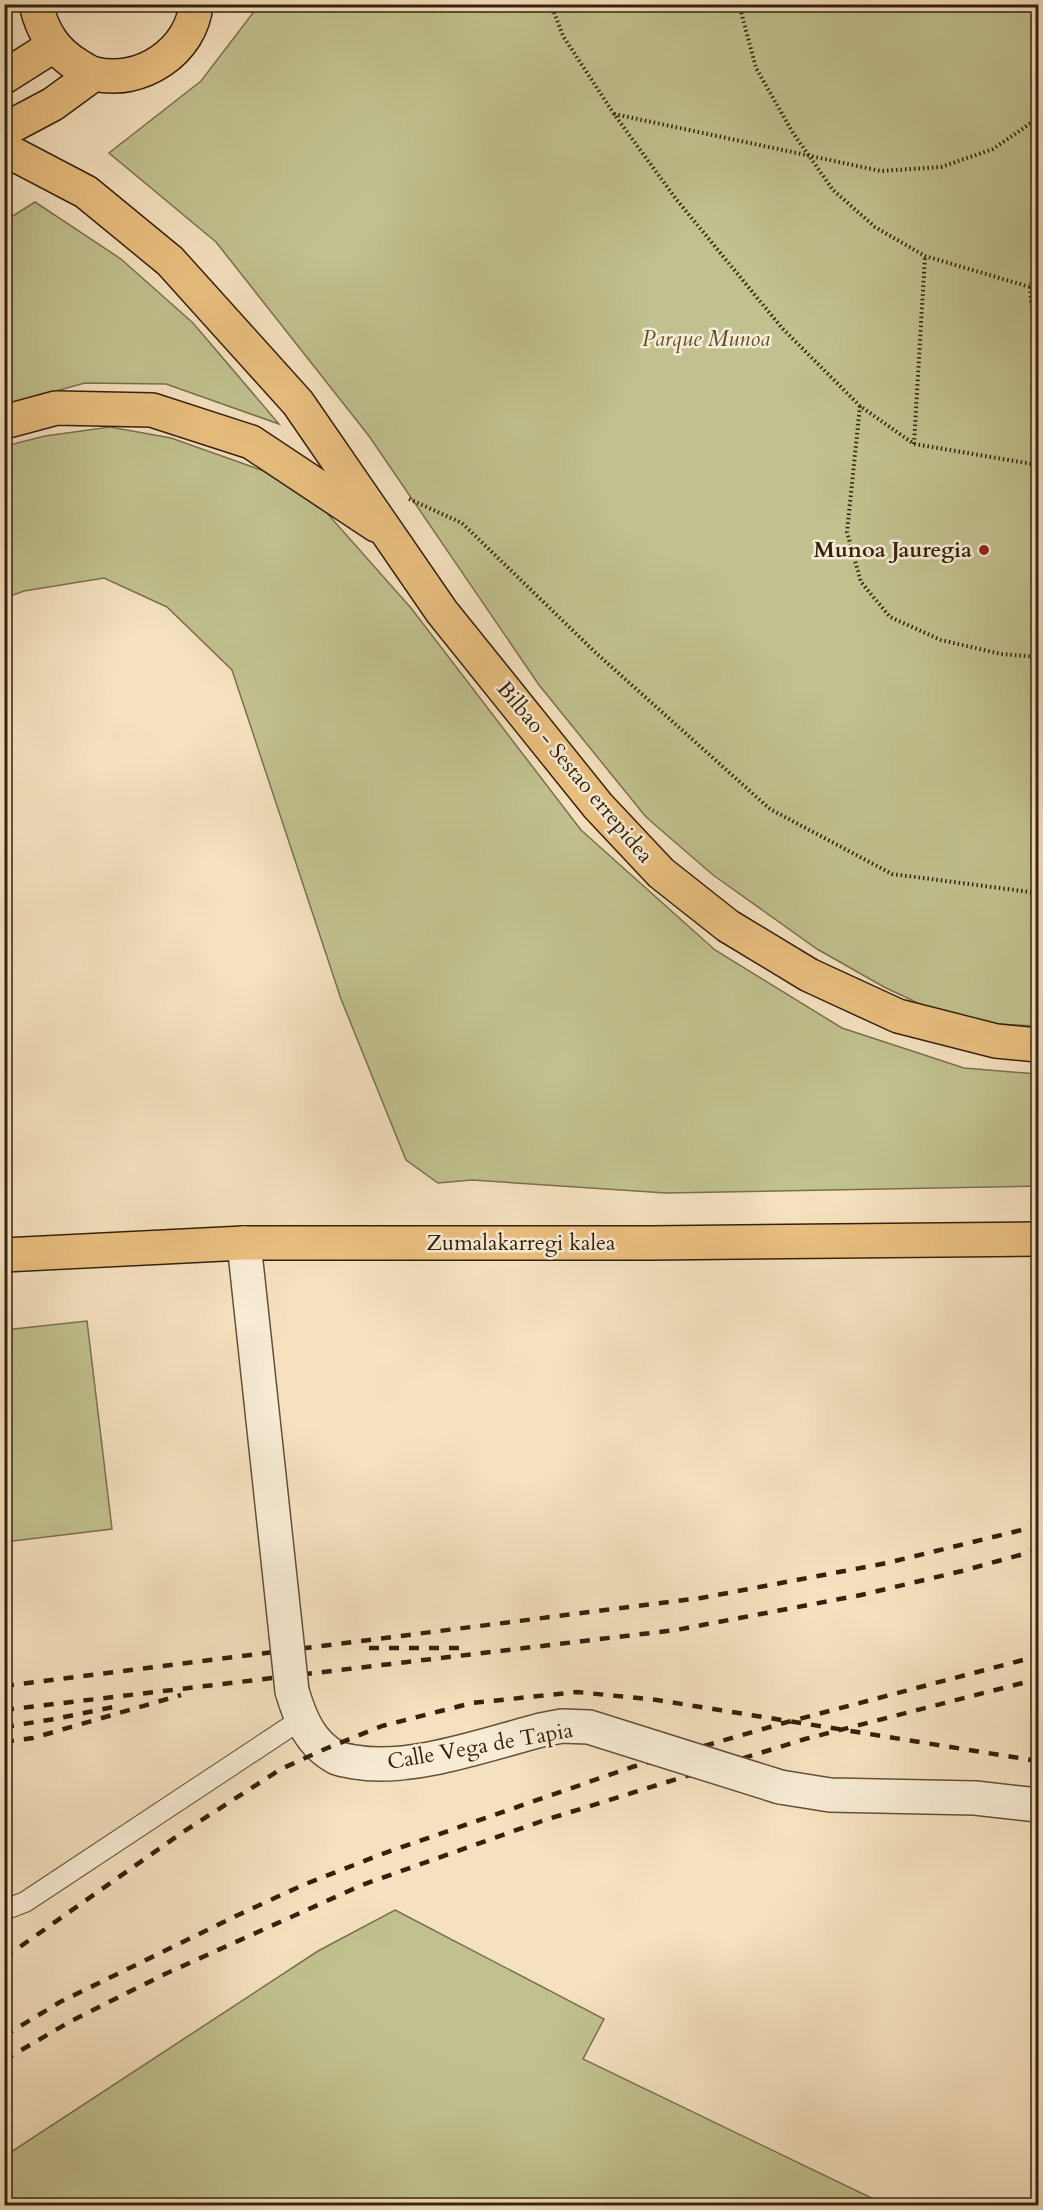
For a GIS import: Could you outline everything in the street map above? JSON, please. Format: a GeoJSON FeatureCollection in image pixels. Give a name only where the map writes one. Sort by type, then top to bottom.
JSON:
{"type":"FeatureCollection","features":[{"type":"Feature","properties":{"kind":"main road"},"geometry":{"type":"LineString","coordinates":[[36,4],[40,23],[53,46],[68,60],[94,74],[112,76],[140,73],[165,60],[184,40],[195,15],[196,4]]}},
{"type":"Feature","properties":{"kind":"main road"},"geometry":{"type":"LineString","coordinates":[[4,77],[53,46]]}},
{"type":"Feature","properties":{"kind":"main road"},"geometry":{"type":"LineString","coordinates":[[4,130],[53,104],[94,74]]}},
{"type":"Feature","properties":{"kind":"main road","name":"Bilbao - Sestao errepidea"},"geometry":{"type":"LineString","coordinates":[[4,149],[87,192],[170,261],[298,403],[442,612],[598,806],[661,873],[719,919],[809,975],[898,1016],[996,1041],[1038,1045]]}},
{"type":"Feature","properties":{"kind":"main road"},"geometry":{"type":"LineString","coordinates":[[4,422],[56,408],[152,410],[251,442],[390,534]]}},
{"type":"Feature","properties":{"kind":"main road","name":"Zumalakarregi kalea"},"geometry":{"type":"LineString","coordinates":[[4,1254],[244,1244],[1038,1239]]}},
{"type":"Feature","properties":{"kind":"street"},"geometry":{"type":"LineString","coordinates":[[244,1244],[286,1634],[296,1706]]}},
{"type":"Feature","properties":{"kind":"street","name":"Calle Vega de Tapia"},"geometry":{"type":"LineString","coordinates":[[296,1706],[316,1740],[338,1758],[373,1765],[416,1762],[562,1726],[589,1727],[780,1787],[830,1795],[975,1798],[1038,1805]]}},
{"type":"Feature","properties":{"kind":"lane"},"geometry":{"type":"LineString","coordinates":[[4,1910],[25,1902],[296,1706]]}},
{"type":"Feature","properties":{"kind":"path"},"geometry":{"type":"LineString","coordinates":[[551,4],[563,36],[614,114],[676,199],[782,328],[860,406],[914,444],[1038,465]]}},
{"type":"Feature","properties":{"kind":"path"},"geometry":{"type":"LineString","coordinates":[[739,4],[756,68],[793,133],[832,190],[875,227],[925,256],[1030,286]]}},
{"type":"Feature","properties":{"kind":"path"},"geometry":{"type":"LineString","coordinates":[[614,114],[880,171],[941,167],[993,150],[1031,123],[1038,114]]}},
{"type":"Feature","properties":{"kind":"path"},"geometry":{"type":"LineString","coordinates":[[914,444],[925,256]]}},
{"type":"Feature","properties":{"kind":"path"},"geometry":{"type":"LineString","coordinates":[[1038,266],[1030,286],[1031,304],[1038,322]]}},
{"type":"Feature","properties":{"kind":"path"},"geometry":{"type":"LineString","coordinates":[[860,406],[846,532],[861,582],[890,617],[941,640],[1001,654],[1038,657]]}},
{"type":"Feature","properties":{"kind":"path"},"geometry":{"type":"LineString","coordinates":[[399,494],[462,523],[596,653],[770,809],[892,874],[1038,893]]}},
{"type":"Feature","properties":{"kind":"green space","name":"Parque Munoa"},"geometry":{"type":"Polygon","coordinates":[[[259,5],[1038,5],[1038,1026],[958,1022],[884,987],[817,949],[713,875],[646,817],[539,685],[369,436],[216,242],[109,153],[201,81],[259,5]]]}},
{"type":"Feature","properties":{"kind":"green space"},"geometry":{"type":"Polygon","coordinates":[[[35,202],[121,259],[193,323],[279,424],[166,384],[85,383],[5,405],[5,221],[35,202]]]}},
{"type":"Feature","properties":{"kind":"green space"},"geometry":{"type":"Polygon","coordinates":[[[110,427],[171,438],[264,471],[326,512],[411,608],[581,830],[715,950],[842,1028],[964,1068],[1038,1074],[1038,1186],[666,1193],[472,1180],[438,1183],[406,1160],[341,999],[232,670],[167,607],[104,578],[24,591],[5,598],[5,446],[45,436],[110,427]]]}},
{"type":"Feature","properties":{"kind":"green space"},"geometry":{"type":"Polygon","coordinates":[[[87,1321],[112,1529],[5,1542],[5,1330],[87,1321]]]}},
{"type":"Feature","properties":{"kind":"green space"},"geometry":{"type":"Polygon","coordinates":[[[395,1910],[604,2019],[583,2059],[886,2205],[5,2205],[5,2156],[318,1951],[395,1910]]]}},
{"type":"Feature","properties":{"kind":"railway"},"geometry":{"type":"LineString","coordinates":[[4,1686],[701,1598],[887,1563],[1038,1526]]}},
{"type":"Feature","properties":{"kind":"railway"},"geometry":{"type":"LineString","coordinates":[[4,1710],[676,1630],[861,1595],[1038,1550]]}},
{"type":"Feature","properties":{"kind":"railway"},"geometry":{"type":"LineString","coordinates":[[369,1648],[465,1648]]}},
{"type":"Feature","properties":{"kind":"railway"},"geometry":{"type":"LineString","coordinates":[[4,2036],[60,2002],[238,1915],[303,1885],[382,1854],[632,1767],[780,1724],[1038,1656]]}},
{"type":"Feature","properties":{"kind":"railway"},"geometry":{"type":"LineString","coordinates":[[4,2060],[73,2020],[165,1974],[362,1885],[542,1821],[805,1739],[1038,1679]]}},
{"type":"Feature","properties":{"kind":"railway"},"geometry":{"type":"LineString","coordinates":[[4,1958],[183,1832],[281,1769],[382,1726],[472,1703],[577,1692],[657,1700],[1038,1761]]}},
{"type":"Feature","properties":{"kind":"railway"},"geometry":{"type":"LineString","coordinates":[[4,1742],[33,1738],[181,1695]]}},
{"type":"Feature","properties":{"kind":"railway"},"geometry":{"type":"LineString","coordinates":[[4,1727],[113,1707]]}},
{"type":"Feature","properties":{"kind":"place","name":"Munoa Jauregia"},"geometry":{"type":"Point","coordinates":[984,550]}}]}
